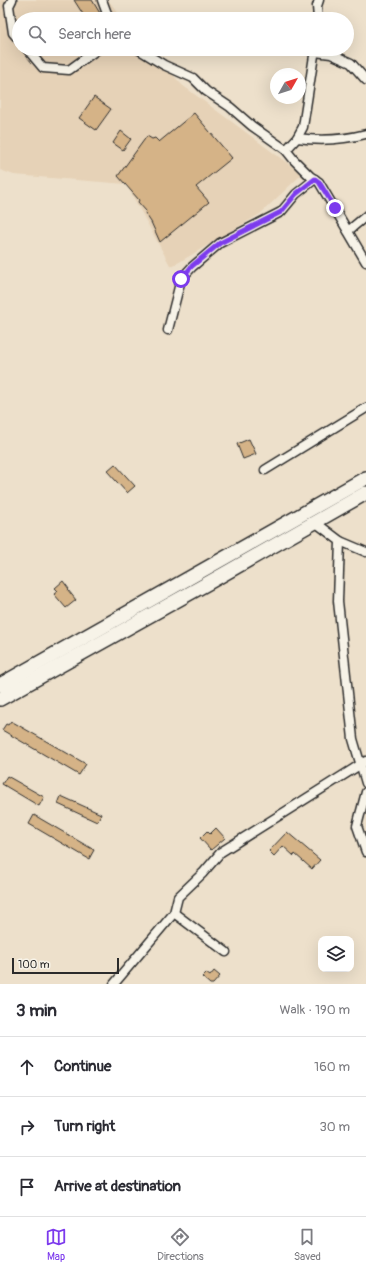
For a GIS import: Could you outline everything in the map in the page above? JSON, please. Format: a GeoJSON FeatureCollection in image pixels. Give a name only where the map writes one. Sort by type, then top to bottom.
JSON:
{"type":"FeatureCollection","features":[{"type":"Feature","properties":{"kind":"highway"},"geometry":{"type":"LineString","coordinates":[[0,685],[366,478]]}},
{"type":"Feature","properties":{"kind":"highway"},"geometry":{"type":"LineString","coordinates":[[0,699],[366,493]]}},
{"type":"Feature","properties":{"kind":"street"},"geometry":{"type":"LineString","coordinates":[[12,0],[8,6],[12,27]]}},
{"type":"Feature","properties":{"kind":"street"},"geometry":{"type":"LineString","coordinates":[[102,0],[106,12]]}},
{"type":"Feature","properties":{"kind":"street"},"geometry":{"type":"LineString","coordinates":[[317,12],[317,6],[319,0]]}},
{"type":"Feature","properties":{"kind":"street"},"geometry":{"type":"LineString","coordinates":[[33,56],[43,68],[69,70],[88,56]]}},
{"type":"Feature","properties":{"kind":"street"},"geometry":{"type":"LineString","coordinates":[[149,56],[164,65],[193,78],[206,91],[230,107],[252,126],[286,150],[294,160],[319,182],[366,262]]}},
{"type":"Feature","properties":{"kind":"street"},"geometry":{"type":"LineString","coordinates":[[286,150],[297,138],[303,127],[314,56]]}},
{"type":"Feature","properties":{"kind":"street"},"geometry":{"type":"LineString","coordinates":[[336,56],[351,62],[366,80]]}},
{"type":"Feature","properties":{"kind":"street"},"geometry":{"type":"LineString","coordinates":[[297,138],[319,141],[366,134]]}},
{"type":"Feature","properties":{"kind":"street"},"geometry":{"type":"LineString","coordinates":[[168,330],[181,279],[192,266],[220,243],[281,212],[296,194],[315,179]]}},
{"type":"Feature","properties":{"kind":"street"},"geometry":{"type":"LineString","coordinates":[[348,231],[366,216]]}},
{"type":"Feature","properties":{"kind":"street"},"geometry":{"type":"LineString","coordinates":[[265,470],[366,408]]}},
{"type":"Feature","properties":{"kind":"street"},"geometry":{"type":"LineString","coordinates":[[315,522],[340,541],[366,552]]}},
{"type":"Feature","properties":{"kind":"street"},"geometry":{"type":"LineString","coordinates":[[340,541],[338,601],[353,739],[363,762],[366,784]]}},
{"type":"Feature","properties":{"kind":"street"},"geometry":{"type":"LineString","coordinates":[[114,984],[174,913],[178,897],[203,873],[220,852],[363,762]]}},
{"type":"Feature","properties":{"kind":"street"},"geometry":{"type":"LineString","coordinates":[[366,792],[357,826],[366,852]]}},
{"type":"Feature","properties":{"kind":"street"},"geometry":{"type":"LineString","coordinates":[[174,913],[226,952]]}},
{"type":"Feature","properties":{"kind":"shaded area"},"geometry":{"type":"Polygon","coordinates":[[[0,0],[108,0],[117,12],[12,12],[12,56],[156,56],[182,85],[302,174],[260,214],[171,267],[126,184],[14,175],[0,170],[0,0]]]}},
{"type":"Feature","properties":{"kind":"building"},"geometry":{"type":"Polygon","coordinates":[[[74,0],[92,0],[99,12],[82,12],[74,0]]]}},
{"type":"Feature","properties":{"kind":"building"},"geometry":{"type":"Polygon","coordinates":[[[94,97],[111,109],[96,130],[79,118],[94,97]]]}},
{"type":"Feature","properties":{"kind":"building"},"geometry":{"type":"Polygon","coordinates":[[[194,113],[232,158],[196,187],[209,202],[160,242],[145,213],[146,211],[138,202],[139,200],[118,176],[147,136],[152,139],[155,138],[159,142],[194,113]]]}},
{"type":"Feature","properties":{"kind":"building"},"geometry":{"type":"Polygon","coordinates":[[[121,131],[131,139],[123,150],[113,143],[121,131]]]}},
{"type":"Feature","properties":{"kind":"building"},"geometry":{"type":"Polygon","coordinates":[[[249,439],[256,454],[243,459],[237,444],[249,439]]]}},
{"type":"Feature","properties":{"kind":"building"},"geometry":{"type":"Polygon","coordinates":[[[115,464],[135,486],[127,493],[107,471],[115,464]]]}},
{"type":"Feature","properties":{"kind":"building"},"geometry":{"type":"Polygon","coordinates":[[[63,581],[76,600],[66,608],[54,594],[58,591],[55,588],[63,581]]]}},
{"type":"Feature","properties":{"kind":"building"},"geometry":{"type":"Polygon","coordinates":[[[11,721],[86,764],[79,775],[2,730],[6,724],[8,725],[11,721]]]}},
{"type":"Feature","properties":{"kind":"building"},"geometry":{"type":"Polygon","coordinates":[[[7,776],[44,797],[39,806],[2,784],[7,776]]]}},
{"type":"Feature","properties":{"kind":"building"},"geometry":{"type":"Polygon","coordinates":[[[61,796],[101,814],[97,822],[58,804],[61,796]]]}},
{"type":"Feature","properties":{"kind":"building"},"geometry":{"type":"Polygon","coordinates":[[[34,815],[94,850],[89,859],[29,824],[34,815]]]}},
{"type":"Feature","properties":{"kind":"building"},"geometry":{"type":"Polygon","coordinates":[[[216,828],[225,838],[211,850],[200,838],[207,831],[210,834],[216,828]]]}},
{"type":"Feature","properties":{"kind":"building"},"geometry":{"type":"Polygon","coordinates":[[[287,832],[320,860],[312,869],[283,846],[274,856],[269,851],[287,832]]]}},
{"type":"Feature","properties":{"kind":"building"},"geometry":{"type":"Polygon","coordinates":[[[214,971],[220,976],[213,984],[210,984],[202,977],[206,973],[210,976],[214,971]]]}},
{"type":"Feature","properties":{"kind":"route"},"geometry":{"type":"LineString","coordinates":[[181,279],[192,266],[220,243],[281,212],[296,194],[315,179],[319,182],[335,208]]}}]}
